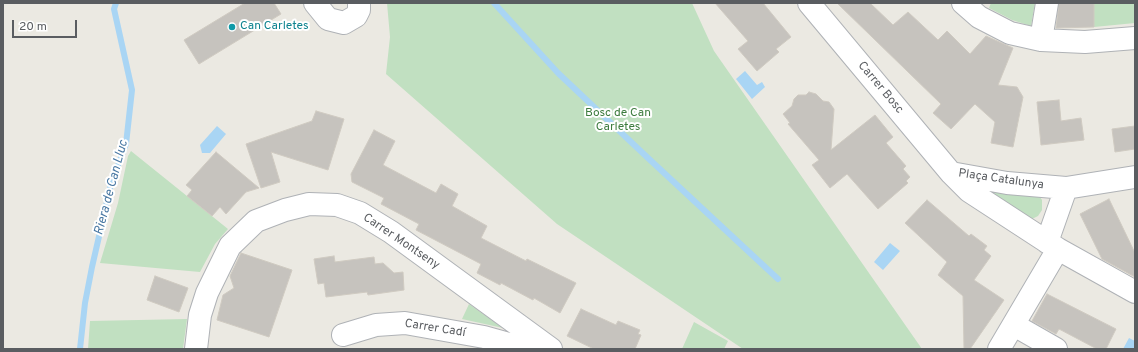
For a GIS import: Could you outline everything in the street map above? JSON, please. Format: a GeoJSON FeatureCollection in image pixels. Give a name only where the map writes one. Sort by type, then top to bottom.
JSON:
{"type":"FeatureCollection","features":[{"type":"Feature","properties":{"kind":"street"},"geometry":{"type":"LineString","coordinates":[[315,3],[328,19],[344,23],[356,16],[360,10],[359,3]]}},
{"type":"Feature","properties":{"kind":"street","name":"Carrer Bosc"},"geometry":{"type":"LineString","coordinates":[[810,3],[951,173]]}},
{"type":"Feature","properties":{"kind":"street"},"geometry":{"type":"LineString","coordinates":[[963,3],[980,17],[1010,33],[1041,40],[1085,42],[1135,38]]}},
{"type":"Feature","properties":{"kind":"street"},"geometry":{"type":"LineString","coordinates":[[1041,40],[1047,3]]}},
{"type":"Feature","properties":{"kind":"street","name":"Plaça Catalunya"},"geometry":{"type":"LineString","coordinates":[[951,173],[1007,183],[1066,188],[1135,177]]}},
{"type":"Feature","properties":{"kind":"street","name":"Plaça Catalunya"},"geometry":{"type":"LineString","coordinates":[[951,173],[968,191],[1052,245]]}},
{"type":"Feature","properties":{"kind":"street"},"geometry":{"type":"LineString","coordinates":[[999,349],[1014,324],[1052,245],[1066,188]]}},
{"type":"Feature","properties":{"kind":"street","name":"Carrer Montseny"},"geometry":{"type":"LineString","coordinates":[[196,349],[200,315],[207,293],[230,246],[256,221],[284,210],[309,204],[337,205],[360,213],[391,232],[550,349]]}},
{"type":"Feature","properties":{"kind":"street"},"geometry":{"type":"LineString","coordinates":[[1052,245],[1135,292]]}},
{"type":"Feature","properties":{"kind":"street","name":"Carrer Cadí"},"geometry":{"type":"LineString","coordinates":[[343,336],[376,325],[405,323],[484,337],[527,349]]}},
{"type":"Feature","properties":{"kind":"street"},"geometry":{"type":"LineString","coordinates":[[1014,324],[1056,349]]}},
{"type":"Feature","properties":{"kind":"green space","name":"Bosc de Can Carletes"},"geometry":{"type":"Polygon","coordinates":[[[387,3],[692,3],[714,51],[922,349],[743,349],[557,224],[386,74],[390,37],[387,3]]]}},
{"type":"Feature","properties":{"kind":"green space"},"geometry":{"type":"Polygon","coordinates":[[[991,3],[1035,3],[1031,26],[1012,20],[989,8],[991,3]]]}},
{"type":"Feature","properties":{"kind":"green space"},"geometry":{"type":"Polygon","coordinates":[[[1094,3],[1135,3],[1135,23],[1094,27],[1094,3]]]}},
{"type":"Feature","properties":{"kind":"green space"},"geometry":{"type":"Polygon","coordinates":[[[131,151],[228,229],[215,244],[200,272],[100,263],[118,203],[128,156],[131,151]]]}},
{"type":"Feature","properties":{"kind":"green space"},"geometry":{"type":"Polygon","coordinates":[[[980,187],[1040,197],[1042,200],[1042,210],[1038,216],[1032,219],[980,187]]]}},
{"type":"Feature","properties":{"kind":"green space"},"geometry":{"type":"Polygon","coordinates":[[[469,304],[503,328],[462,319],[469,304]]]}},
{"type":"Feature","properties":{"kind":"green space"},"geometry":{"type":"Polygon","coordinates":[[[187,319],[183,349],[88,349],[90,321],[187,319]]]}},
{"type":"Feature","properties":{"kind":"green space"},"geometry":{"type":"Polygon","coordinates":[[[694,322],[728,341],[724,349],[682,349],[694,322]]]}},
{"type":"Feature","properties":{"kind":"water"},"geometry":{"type":"Polygon","coordinates":[[[745,71],[757,85],[762,82],[765,87],[752,99],[736,79],[745,71]]]}},
{"type":"Feature","properties":{"kind":"water"},"geometry":{"type":"Polygon","coordinates":[[[217,126],[226,134],[210,153],[202,153],[200,145],[217,126]]]}},
{"type":"Feature","properties":{"kind":"water"},"geometry":{"type":"Polygon","coordinates":[[[890,243],[900,251],[883,270],[874,262],[890,243]]]}},
{"type":"Feature","properties":{"kind":"water"},"geometry":{"type":"Polygon","coordinates":[[[1129,338],[1135,341],[1135,349],[1123,349],[1129,338]]]}},
{"type":"Feature","properties":{"kind":"building","name":"Can Carletes"},"geometry":{"type":"Polygon","coordinates":[[[245,3],[274,3],[281,14],[199,64],[184,40],[245,3]]]}},
{"type":"Feature","properties":{"kind":"building"},"geometry":{"type":"Polygon","coordinates":[[[715,3],[763,3],[791,37],[776,49],[779,52],[757,71],[738,49],[748,41],[715,3]]]}},
{"type":"Feature","properties":{"kind":"building"},"geometry":{"type":"Polygon","coordinates":[[[837,3],[870,3],[893,25],[908,12],[938,40],[947,31],[970,54],[986,36],[1013,48],[998,85],[1017,87],[1023,97],[1013,147],[991,143],[995,122],[975,104],[951,129],[933,113],[941,104],[837,3]]]}},
{"type":"Feature","properties":{"kind":"building"},"geometry":{"type":"Polygon","coordinates":[[[1059,3],[1094,3],[1094,27],[1056,28],[1059,3]]]}},
{"type":"Feature","properties":{"kind":"building"},"geometry":{"type":"Polygon","coordinates":[[[809,92],[816,94],[823,101],[829,102],[834,109],[831,150],[875,115],[893,137],[886,143],[906,166],[903,169],[910,177],[906,181],[908,183],[878,209],[847,174],[830,188],[812,165],[819,160],[788,124],[790,123],[783,114],[792,106],[794,99],[798,95],[806,95],[809,92]]]}},
{"type":"Feature","properties":{"kind":"building"},"geometry":{"type":"Polygon","coordinates":[[[1059,100],[1061,121],[1081,118],[1084,140],[1041,145],[1037,102],[1059,100]]]}},
{"type":"Feature","properties":{"kind":"building"},"geometry":{"type":"Polygon","coordinates":[[[316,111],[344,119],[328,170],[271,152],[280,182],[261,188],[246,144],[312,121],[316,111]]]}},
{"type":"Feature","properties":{"kind":"building"},"geometry":{"type":"Polygon","coordinates":[[[1135,126],[1135,149],[1115,152],[1112,129],[1135,126]]]}},
{"type":"Feature","properties":{"kind":"building"},"geometry":{"type":"Polygon","coordinates":[[[374,130],[395,141],[383,165],[436,193],[441,184],[458,194],[452,206],[487,226],[481,238],[526,261],[527,259],[576,283],[560,313],[534,298],[533,300],[501,283],[500,285],[477,273],[481,264],[416,230],[419,224],[381,204],[384,198],[352,182],[351,174],[374,130]]]}},
{"type":"Feature","properties":{"kind":"building"},"geometry":{"type":"Polygon","coordinates":[[[216,152],[259,188],[246,192],[226,214],[220,207],[212,216],[187,196],[192,190],[186,185],[216,152]]]}},
{"type":"Feature","properties":{"kind":"building"},"geometry":{"type":"Polygon","coordinates":[[[1109,199],[1135,253],[1135,277],[1102,259],[1080,214],[1109,199]]]}},
{"type":"Feature","properties":{"kind":"building"},"geometry":{"type":"Polygon","coordinates":[[[927,200],[969,236],[971,234],[987,246],[984,250],[991,256],[974,280],[1004,300],[970,349],[964,349],[963,296],[938,275],[947,262],[905,223],[927,200]]]}},
{"type":"Feature","properties":{"kind":"building"},"geometry":{"type":"Polygon","coordinates":[[[241,253],[292,270],[269,337],[217,320],[223,295],[234,288],[230,276],[241,253]]]}},
{"type":"Feature","properties":{"kind":"building"},"geometry":{"type":"Polygon","coordinates":[[[334,256],[335,262],[374,257],[375,264],[383,263],[394,273],[403,272],[404,290],[368,295],[367,292],[326,297],[324,283],[318,284],[314,259],[334,256]]]}},
{"type":"Feature","properties":{"kind":"building"},"geometry":{"type":"Polygon","coordinates":[[[155,276],[188,288],[179,312],[147,300],[155,276]]]}},
{"type":"Feature","properties":{"kind":"building"},"geometry":{"type":"Polygon","coordinates":[[[1047,294],[1116,329],[1106,349],[1097,349],[1059,329],[1056,334],[1032,321],[1047,294]]]}},
{"type":"Feature","properties":{"kind":"building"},"geometry":{"type":"Polygon","coordinates":[[[581,309],[616,325],[618,321],[640,330],[638,334],[641,335],[635,349],[594,349],[567,336],[581,309]]]}},
{"type":"Feature","properties":{"kind":"waterway","name":"Riera de Can Lluc"},"geometry":{"type":"LineString","coordinates":[[80,349],[85,303],[92,267],[111,184],[126,144],[132,90],[114,9],[116,3]]}},
{"type":"Feature","properties":{"kind":"waterway"},"geometry":{"type":"LineString","coordinates":[[494,3],[558,73],[778,279]]}},
{"type":"Feature","properties":{"kind":"place","name":"Can Carletes"},"geometry":{"type":"Point","coordinates":[232,27]}}]}
